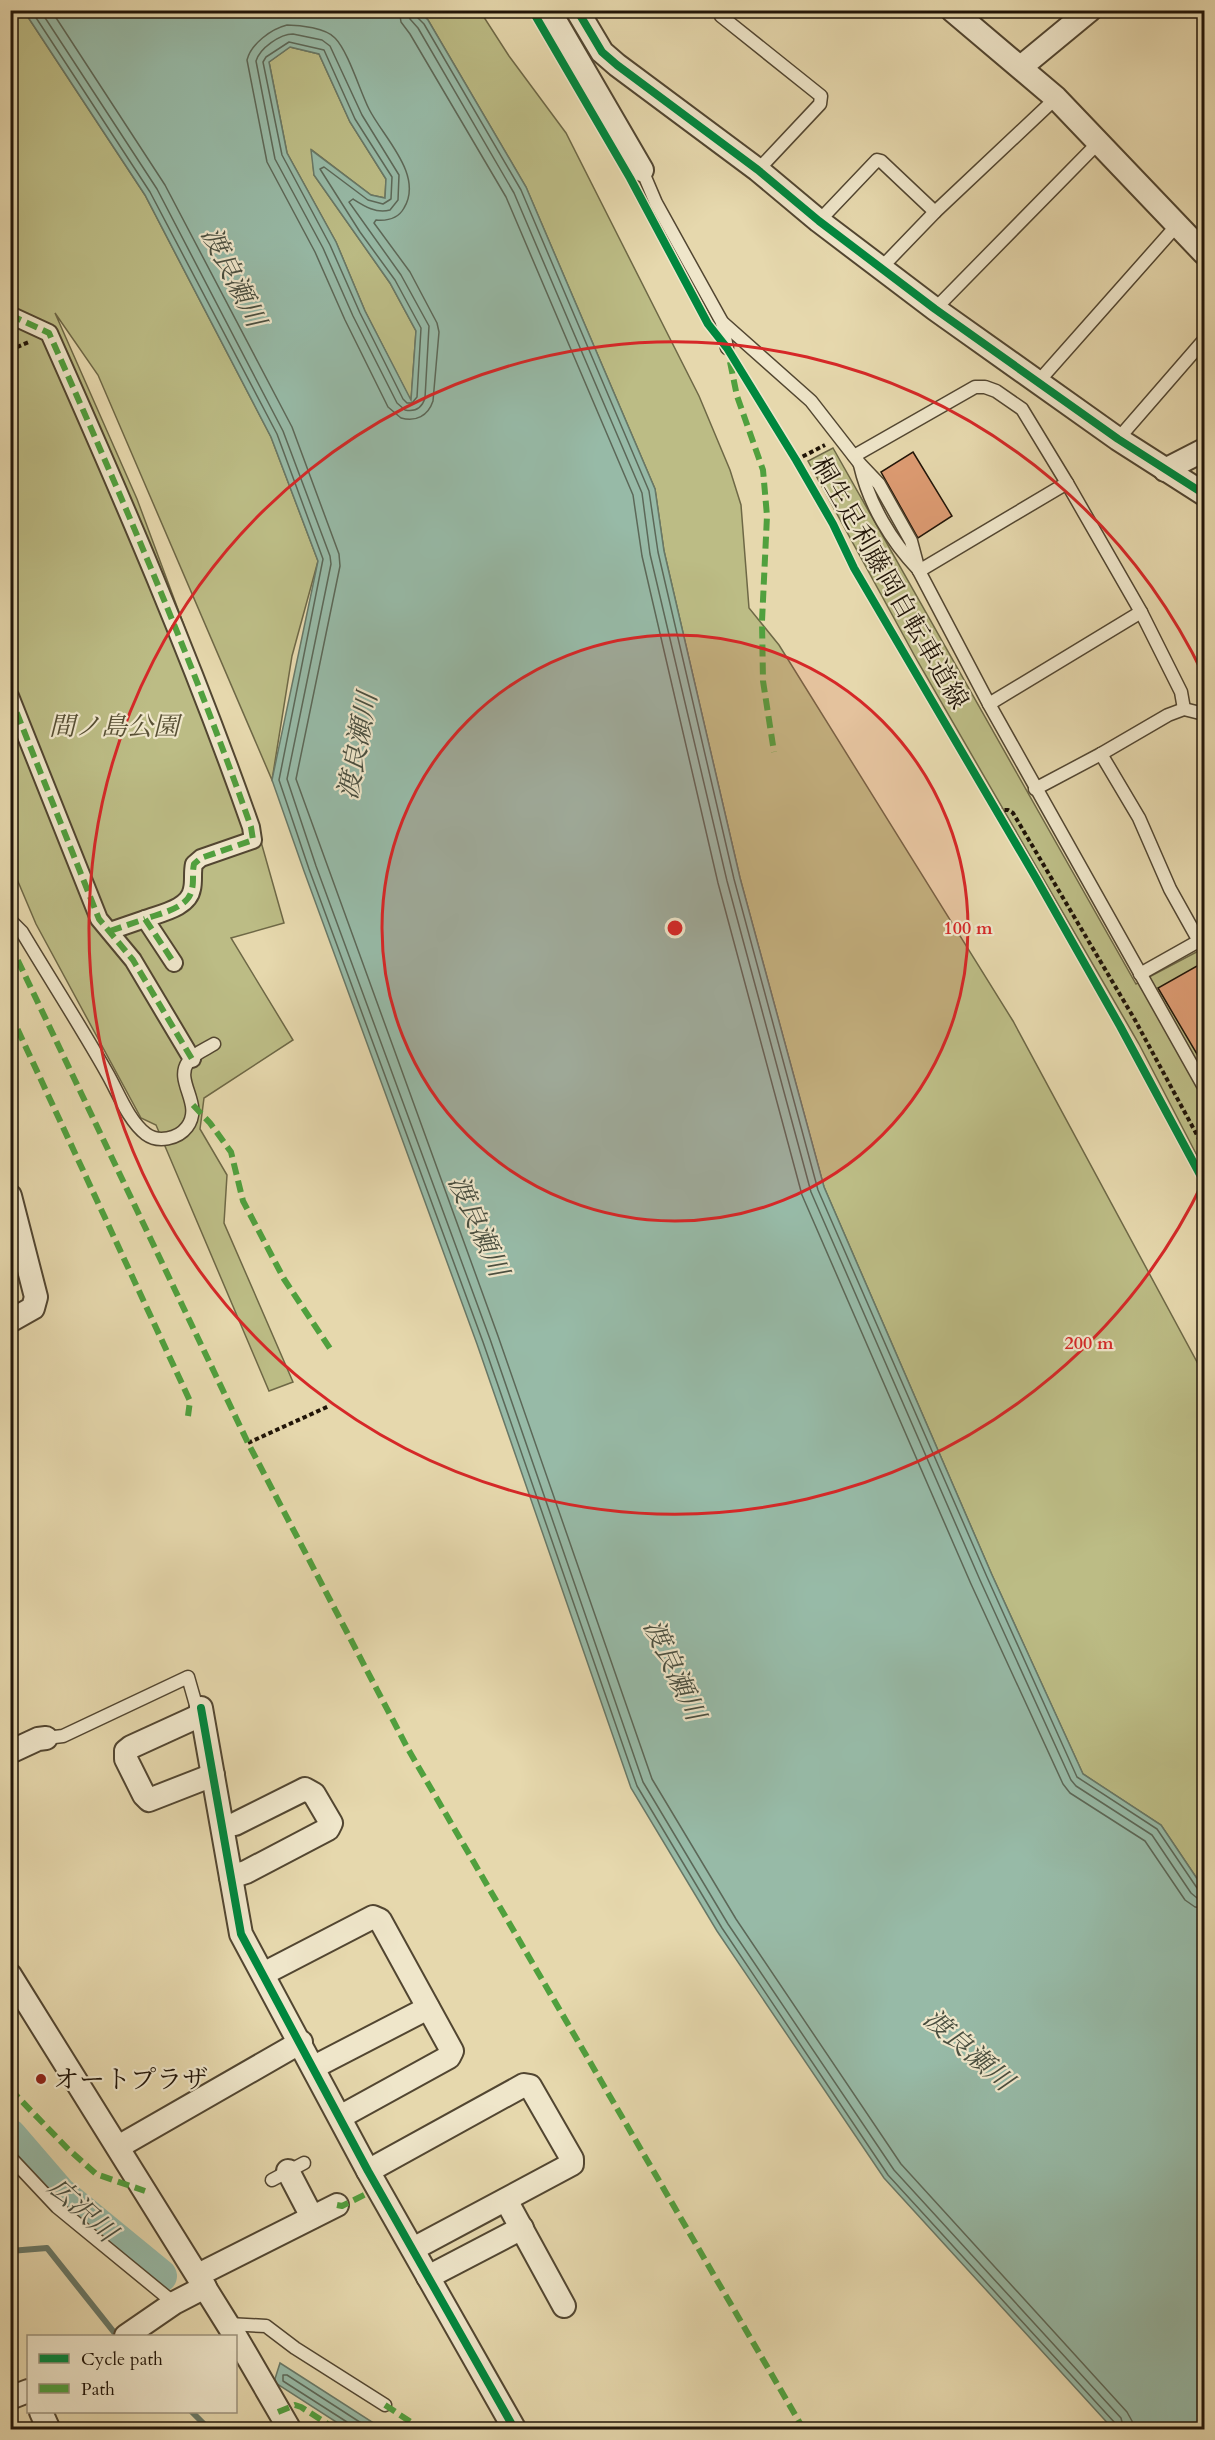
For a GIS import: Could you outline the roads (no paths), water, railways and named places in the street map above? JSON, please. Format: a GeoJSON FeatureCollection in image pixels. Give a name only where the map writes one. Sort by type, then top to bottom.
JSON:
{"type":"FeatureCollection","features":[{"type":"Feature","properties":{"kind":"street"},"geometry":{"type":"LineString","coordinates":[[549,10],[642,170]]}},
{"type":"Feature","properties":{"kind":"street"},"geometry":{"type":"LineString","coordinates":[[577,10],[602,52],[617,65],[758,170],[935,309],[1118,439],[1204,494]]}},
{"type":"Feature","properties":{"kind":"street"},"geometry":{"type":"LineString","coordinates":[[952,10],[1056,98],[1204,253]]}},
{"type":"Feature","properties":{"kind":"street"},"geometry":{"type":"LineString","coordinates":[[1022,67],[1090,10]]}},
{"type":"Feature","properties":{"kind":"street"},"geometry":{"type":"LineString","coordinates":[[10,315],[49,333],[107,464],[220,738],[251,827],[253,840],[201,858],[194,864],[192,889],[189,897],[181,906],[110,931]]}},
{"type":"Feature","properties":{"kind":"street"},"geometry":{"type":"LineString","coordinates":[[1165,470],[1204,450]]}},
{"type":"Feature","properties":{"kind":"street"},"geometry":{"type":"LineString","coordinates":[[10,696],[99,919],[133,960],[192,1059]]}},
{"type":"Feature","properties":{"kind":"street"},"geometry":{"type":"LineString","coordinates":[[145,919],[174,963]]}},
{"type":"Feature","properties":{"kind":"street"},"geometry":{"type":"LineString","coordinates":[[10,1196],[36,1297],[33,1308],[10,1321]]}},
{"type":"Feature","properties":{"kind":"street"},"geometry":{"type":"LineString","coordinates":[[213,1775],[149,1800],[144,1795],[126,1759],[126,1751],[201,1712],[223,1826],[241,1934],[368,2170],[515,2430]]}},
{"type":"Feature","properties":{"kind":"street"},"geometry":{"type":"LineString","coordinates":[[10,1752],[46,1738]]}},
{"type":"Feature","properties":{"kind":"street"},"geometry":{"type":"LineString","coordinates":[[223,1826],[235,1824],[305,1790],[314,1794],[331,1823],[328,1829],[246,1872],[231,1877]]}},
{"type":"Feature","properties":{"kind":"street"},"geometry":{"type":"LineString","coordinates":[[263,1974],[373,1917],[380,1920],[452,2051],[449,2057],[340,2117]]}},
{"type":"Feature","properties":{"kind":"street"},"geometry":{"type":"LineString","coordinates":[[10,1975],[233,2332]]}},
{"type":"Feature","properties":{"kind":"street"},"geometry":{"type":"LineString","coordinates":[[314,2067],[428,2008]]}},
{"type":"Feature","properties":{"kind":"street"},"geometry":{"type":"LineString","coordinates":[[118,2147],[301,2043]]}},
{"type":"Feature","properties":{"kind":"street"},"geometry":{"type":"LineString","coordinates":[[368,2170],[527,2084],[572,2159],[572,2164],[413,2249]]}},
{"type":"Feature","properties":{"kind":"street"},"geometry":{"type":"LineString","coordinates":[[288,2171],[312,2217]]}},
{"type":"Feature","properties":{"kind":"street"},"geometry":{"type":"LineString","coordinates":[[506,2200],[564,2306]]}},
{"type":"Feature","properties":{"kind":"street"},"geometry":{"type":"LineString","coordinates":[[129,2335],[174,2304],[202,2281],[312,2217],[337,2205]]}},
{"type":"Feature","properties":{"kind":"street"},"geometry":{"type":"LineString","coordinates":[[428,2277],[522,2228]]}},
{"type":"Feature","properties":{"kind":"street"},"geometry":{"type":"LineString","coordinates":[[237,2339],[290,2430]]}},
{"type":"Feature","properties":{"kind":"street"},"geometry":{"type":"LineString","coordinates":[[10,2398],[27,2391]]}},
{"type":"Feature","properties":{"kind":"street"},"geometry":{"type":"LineString","coordinates":[[41,2413],[49,2430]]}},
{"type":"Feature","properties":{"kind":"lane"},"geometry":{"type":"LineString","coordinates":[[721,16],[821,96],[820,104],[758,170]]}},
{"type":"Feature","properties":{"kind":"lane"},"geometry":{"type":"LineString","coordinates":[[881,268],[935,212],[1056,98]]}},
{"type":"Feature","properties":{"kind":"lane"},"geometry":{"type":"LineString","coordinates":[[935,309],[941,300],[1098,143]]}},
{"type":"Feature","properties":{"kind":"lane"},"geometry":{"type":"LineString","coordinates":[[819,220],[877,160],[881,161],[935,212]]}},
{"type":"Feature","properties":{"kind":"lane"},"geometry":{"type":"LineString","coordinates":[[642,170],[656,203],[722,322],[727,348]]}},
{"type":"Feature","properties":{"kind":"lane"},"geometry":{"type":"LineString","coordinates":[[1038,382],[1178,224]]}},
{"type":"Feature","properties":{"kind":"lane"},"geometry":{"type":"LineString","coordinates":[[722,322],[811,401],[857,460],[865,488],[882,519],[899,549],[919,571],[1035,789],[1204,1087]]}},
{"type":"Feature","properties":{"kind":"lane"},"geometry":{"type":"LineString","coordinates":[[1118,439],[1204,340]]}},
{"type":"Feature","properties":{"kind":"lane"},"geometry":{"type":"LineString","coordinates":[[857,460],[975,387],[985,387],[1010,399],[1022,409],[1140,612],[1181,692],[1184,709]]}},
{"type":"Feature","properties":{"kind":"lane"},"geometry":{"type":"LineString","coordinates":[[919,571],[1067,483]]}},
{"type":"Feature","properties":{"kind":"lane"},"geometry":{"type":"LineString","coordinates":[[989,704],[1140,612]]}},
{"type":"Feature","properties":{"kind":"lane"},"geometry":{"type":"LineString","coordinates":[[1035,789],[1168,715],[1184,709],[1204,714]]}},
{"type":"Feature","properties":{"kind":"lane"},"geometry":{"type":"LineString","coordinates":[[1101,754],[1139,818],[1170,889],[1202,940],[1140,974]]}},
{"type":"Feature","properties":{"kind":"lane"},"geometry":{"type":"LineString","coordinates":[[10,920],[22,932],[125,1106],[146,1134],[156,1139],[166,1139],[178,1135],[187,1127],[193,1105],[183,1073],[192,1059],[214,1044]]}},
{"type":"Feature","properties":{"kind":"lane"},"geometry":{"type":"LineString","coordinates":[[46,1738],[63,1736],[188,1677],[196,1705],[201,1712]]}},
{"type":"Feature","properties":{"kind":"lane"},"geometry":{"type":"LineString","coordinates":[[10,2157],[57,2207],[174,2304]]}},
{"type":"Feature","properties":{"kind":"lane"},"geometry":{"type":"LineString","coordinates":[[233,2332],[266,2326],[295,2348],[385,2405]]}},
{"type":"Feature","properties":{"kind":"water","name":"渡良瀬川"},"geometry":{"type":"Polygon","coordinates":[[[24,11],[419,11],[428,20],[526,187],[655,489],[664,551],[740,878],[824,1187],[992,1575],[1083,1774],[1161,1825],[1204,1889],[1204,2429],[1113,2429],[884,2178],[717,1931],[631,1788],[477,1344],[272,780],[318,561],[271,437],[145,195],[24,11]],[[290,47],[269,62],[287,153],[336,242],[365,311],[411,400],[416,331],[390,283],[314,175],[311,150],[371,195],[385,198],[386,179],[350,122],[319,54],[290,47]]]}},
{"type":"Feature","properties":{"kind":"water"},"geometry":{"type":"Polygon","coordinates":[[[280,2363],[383,2429],[347,2429],[274,2382],[280,2363]]]}},
{"type":"Feature","properties":{"kind":"waterway","name":"広沢川"},"geometry":{"type":"LineString","coordinates":[[10,2136],[60,2194],[160,2276]]}},
{"type":"Feature","properties":{"kind":"waterway"},"geometry":{"type":"LineString","coordinates":[[10,2251],[47,2248],[116,2335]]}},
{"type":"Feature","properties":{"kind":"waterway"},"geometry":{"type":"LineString","coordinates":[[193,2413],[210,2430]]}},
{"type":"Feature","properties":{"kind":"place","name":"オートプラザ"},"geometry":{"type":"Point","coordinates":[41,2079]}},
{"type":"Feature","properties":{"kind":"park label","name":"間ノ島公園"},"geometry":{"type":"Point","coordinates":[114,726]}}]}
